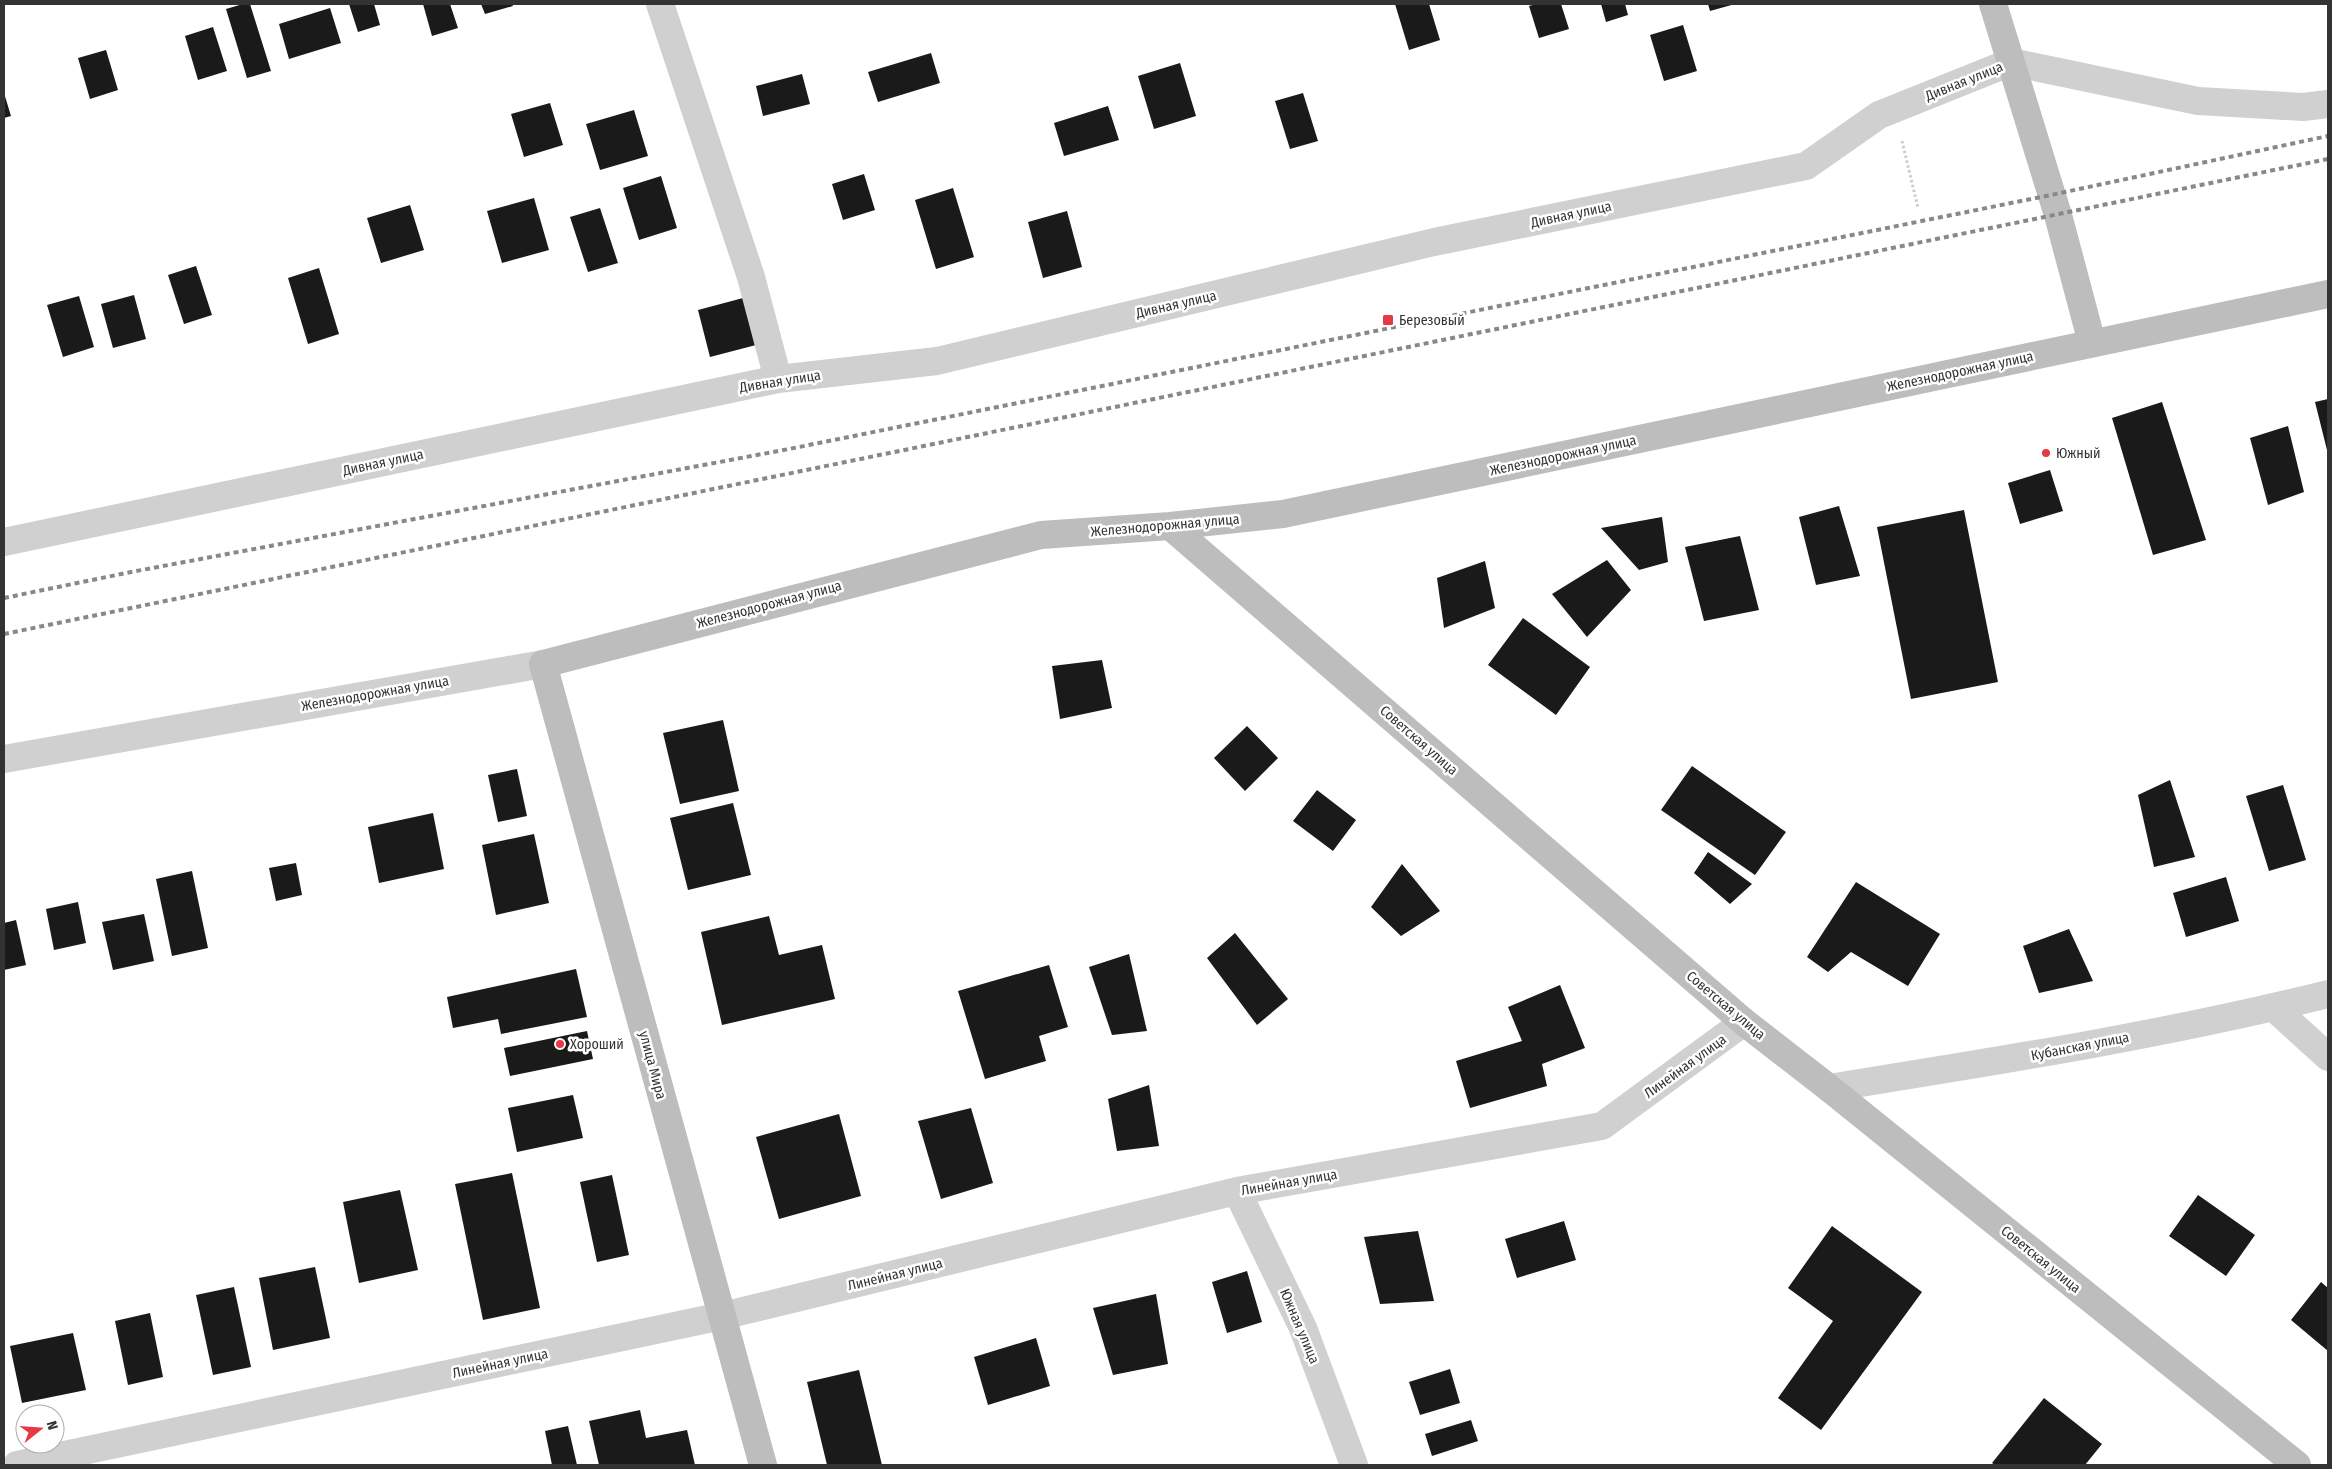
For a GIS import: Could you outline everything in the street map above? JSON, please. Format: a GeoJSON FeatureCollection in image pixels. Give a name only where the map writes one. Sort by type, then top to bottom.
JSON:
{"type":"FeatureCollection","features":[{"type":"Feature","properties":{"kind":"street"},"geometry":{"type":"LineString","coordinates":[[660,4],[751,277],[778,379]]}},
{"type":"Feature","properties":{"kind":"street"},"geometry":{"type":"LineString","coordinates":[[1993,4],[2058,215],[2092,343]]}},
{"type":"Feature","properties":{"kind":"street","name":"Дивная улица"},"geometry":{"type":"LineString","coordinates":[[4,542],[778,379],[937,361],[1434,242],[1806,166],[1879,115],[2011,62],[2198,101],[2303,107],[2328,104]]}},
{"type":"Feature","properties":{"kind":"street","name":"Железнодорожная улица"},"geometry":{"type":"LineString","coordinates":[[4,759],[543,664],[1040,534],[1170,526],[1283,514],[2328,294]]}},
{"type":"Feature","properties":{"kind":"street","name":"Советская улица"},"geometry":{"type":"LineString","coordinates":[[1170,526],[1744,1022],[1829,1088],[2297,1465]]}},
{"type":"Feature","properties":{"kind":"street","name":"улица Мира"},"geometry":{"type":"LineString","coordinates":[[543,664],[763,1465]]}},
{"type":"Feature","properties":{"kind":"street","name":"Кубанская улица"},"geometry":{"type":"LineString","coordinates":[[1829,1088],[2050,1053],[2274,1008],[2328,994]]}},
{"type":"Feature","properties":{"kind":"street"},"geometry":{"type":"LineString","coordinates":[[2274,1008],[2328,1057]]}},
{"type":"Feature","properties":{"kind":"street","name":"Линейная улица"},"geometry":{"type":"LineString","coordinates":[[17,1465],[722,1316],[1237,1191],[1602,1126],[1744,1022]]}},
{"type":"Feature","properties":{"kind":"street","name":"Южная улица"},"geometry":{"type":"LineString","coordinates":[[1237,1191],[1303,1328],[1354,1465]]}},
{"type":"Feature","properties":{"kind":"path"},"geometry":{"type":"LineString","coordinates":[[1895,109],[1918,208]]}},
{"type":"Feature","properties":{"kind":"building"},"geometry":{"type":"Polygon","coordinates":[[[250,4],[271,71],[247,78],[226,9],[250,4]]]}},
{"type":"Feature","properties":{"kind":"building"},"geometry":{"type":"Polygon","coordinates":[[[349,4],[374,4],[380,25],[358,32],[349,4]]]}},
{"type":"Feature","properties":{"kind":"building"},"geometry":{"type":"Polygon","coordinates":[[[423,4],[450,4],[458,28],[432,36],[423,4]]]}},
{"type":"Feature","properties":{"kind":"building"},"geometry":{"type":"Polygon","coordinates":[[[481,4],[512,4],[513,6],[485,14],[481,4]]]}},
{"type":"Feature","properties":{"kind":"building"},"geometry":{"type":"Polygon","coordinates":[[[1395,4],[1429,4],[1440,40],[1409,50],[1395,4]]]}},
{"type":"Feature","properties":{"kind":"building"},"geometry":{"type":"Polygon","coordinates":[[[1536,4],[1561,4],[1569,29],[1539,38],[1529,6],[1536,4]]]}},
{"type":"Feature","properties":{"kind":"building"},"geometry":{"type":"Polygon","coordinates":[[[1601,4],[1625,4],[1628,15],[1606,22],[1601,4]]]}},
{"type":"Feature","properties":{"kind":"building"},"geometry":{"type":"Polygon","coordinates":[[[1708,4],[1735,4],[1710,11],[1708,4]]]}},
{"type":"Feature","properties":{"kind":"building"},"geometry":{"type":"Polygon","coordinates":[[[330,8],[341,43],[289,59],[279,24],[330,8]]]}},
{"type":"Feature","properties":{"kind":"building"},"geometry":{"type":"Polygon","coordinates":[[[1683,25],[1697,71],[1664,81],[1650,35],[1683,25]]]}},
{"type":"Feature","properties":{"kind":"building"},"geometry":{"type":"Polygon","coordinates":[[[213,27],[227,71],[198,80],[185,36],[213,27]]]}},
{"type":"Feature","properties":{"kind":"building"},"geometry":{"type":"Polygon","coordinates":[[[106,50],[118,90],[90,99],[78,58],[106,50]]]}},
{"type":"Feature","properties":{"kind":"building"},"geometry":{"type":"Polygon","coordinates":[[[931,53],[940,83],[878,102],[868,72],[931,53]]]}},
{"type":"Feature","properties":{"kind":"building"},"geometry":{"type":"Polygon","coordinates":[[[1180,63],[1196,116],[1154,129],[1138,76],[1180,63]]]}},
{"type":"Feature","properties":{"kind":"building"},"geometry":{"type":"Polygon","coordinates":[[[802,74],[810,104],[763,116],[756,86],[802,74]]]}},
{"type":"Feature","properties":{"kind":"building"},"geometry":{"type":"Polygon","coordinates":[[[4,93],[11,116],[4,118],[4,93]]]}},
{"type":"Feature","properties":{"kind":"building"},"geometry":{"type":"Polygon","coordinates":[[[1303,93],[1318,141],[1290,149],[1275,101],[1303,93]]]}},
{"type":"Feature","properties":{"kind":"building"},"geometry":{"type":"Polygon","coordinates":[[[550,103],[563,145],[524,157],[511,114],[550,103]]]}},
{"type":"Feature","properties":{"kind":"building"},"geometry":{"type":"Polygon","coordinates":[[[1108,106],[1119,140],[1064,156],[1054,123],[1108,106]]]}},
{"type":"Feature","properties":{"kind":"building"},"geometry":{"type":"Polygon","coordinates":[[[634,110],[648,156],[600,170],[586,124],[634,110]]]}},
{"type":"Feature","properties":{"kind":"building"},"geometry":{"type":"Polygon","coordinates":[[[864,174],[875,210],[843,220],[832,184],[864,174]]]}},
{"type":"Feature","properties":{"kind":"building"},"geometry":{"type":"Polygon","coordinates":[[[661,176],[677,228],[639,240],[623,188],[661,176]]]}},
{"type":"Feature","properties":{"kind":"building"},"geometry":{"type":"Polygon","coordinates":[[[953,188],[974,257],[936,269],[915,200],[953,188]]]}},
{"type":"Feature","properties":{"kind":"building"},"geometry":{"type":"Polygon","coordinates":[[[534,198],[549,250],[502,263],[487,211],[534,198]]]}},
{"type":"Feature","properties":{"kind":"building"},"geometry":{"type":"Polygon","coordinates":[[[410,205],[424,250],[381,263],[367,218],[410,205]]]}},
{"type":"Feature","properties":{"kind":"building"},"geometry":{"type":"Polygon","coordinates":[[[600,208],[618,263],[588,272],[570,217],[600,208]]]}},
{"type":"Feature","properties":{"kind":"building"},"geometry":{"type":"Polygon","coordinates":[[[1067,211],[1082,267],[1043,278],[1028,222],[1067,211]]]}},
{"type":"Feature","properties":{"kind":"building"},"geometry":{"type":"Polygon","coordinates":[[[196,266],[212,315],[184,324],[168,275],[196,266]]]}},
{"type":"Feature","properties":{"kind":"building"},"geometry":{"type":"Polygon","coordinates":[[[319,268],[339,334],[308,344],[288,278],[319,268]]]}},
{"type":"Feature","properties":{"kind":"building"},"geometry":{"type":"Polygon","coordinates":[[[134,295],[146,339],[113,348],[101,304],[134,295]]]}},
{"type":"Feature","properties":{"kind":"building"},"geometry":{"type":"Polygon","coordinates":[[[79,296],[94,347],[63,357],[47,305],[79,296]]]}},
{"type":"Feature","properties":{"kind":"building"},"geometry":{"type":"Polygon","coordinates":[[[743,298],[756,345],[710,357],[698,310],[743,298]]]}},
{"type":"Feature","properties":{"kind":"building"},"geometry":{"type":"Polygon","coordinates":[[[2328,399],[2328,454],[2315,402],[2328,399]]]}},
{"type":"Feature","properties":{"kind":"building"},"geometry":{"type":"Polygon","coordinates":[[[2162,402],[2206,540],[2153,555],[2112,418],[2162,402]]]}},
{"type":"Feature","properties":{"kind":"building"},"geometry":{"type":"Polygon","coordinates":[[[2288,426],[2304,492],[2268,505],[2250,438],[2288,426]]]}},
{"type":"Feature","properties":{"kind":"building"},"geometry":{"type":"Polygon","coordinates":[[[2050,470],[2063,511],[2020,524],[2008,483],[2050,470]]]}},
{"type":"Feature","properties":{"kind":"building"},"geometry":{"type":"Polygon","coordinates":[[[1839,506],[1860,576],[1816,585],[1799,517],[1839,506]]]}},
{"type":"Feature","properties":{"kind":"building"},"geometry":{"type":"Polygon","coordinates":[[[1964,510],[1998,682],[1911,699],[1877,527],[1964,510]]]}},
{"type":"Feature","properties":{"kind":"building"},"geometry":{"type":"Polygon","coordinates":[[[1662,517],[1668,562],[1639,570],[1601,528],[1662,517]]]}},
{"type":"Feature","properties":{"kind":"building"},"geometry":{"type":"Polygon","coordinates":[[[1740,536],[1759,610],[1704,621],[1685,547],[1740,536]]]}},
{"type":"Feature","properties":{"kind":"building"},"geometry":{"type":"Polygon","coordinates":[[[1607,560],[1631,590],[1587,637],[1552,594],[1607,560]]]}},
{"type":"Feature","properties":{"kind":"building"},"geometry":{"type":"Polygon","coordinates":[[[1485,561],[1495,608],[1444,628],[1437,578],[1485,561]]]}},
{"type":"Feature","properties":{"kind":"building"},"geometry":{"type":"Polygon","coordinates":[[[1523,618],[1590,667],[1556,715],[1488,665],[1523,618]]]}},
{"type":"Feature","properties":{"kind":"building"},"geometry":{"type":"Polygon","coordinates":[[[1102,660],[1112,708],[1060,719],[1052,666],[1102,660]]]}},
{"type":"Feature","properties":{"kind":"building"},"geometry":{"type":"Polygon","coordinates":[[[723,720],[739,791],[680,804],[663,733],[723,720]]]}},
{"type":"Feature","properties":{"kind":"building"},"geometry":{"type":"Polygon","coordinates":[[[1247,726],[1278,758],[1245,791],[1214,758],[1247,726]]]}},
{"type":"Feature","properties":{"kind":"building"},"geometry":{"type":"Polygon","coordinates":[[[1692,766],[1786,832],[1755,875],[1661,810],[1692,766]]]}},
{"type":"Feature","properties":{"kind":"building"},"geometry":{"type":"Polygon","coordinates":[[[517,769],[527,816],[498,822],[488,775],[517,769]]]}},
{"type":"Feature","properties":{"kind":"building"},"geometry":{"type":"Polygon","coordinates":[[[2170,780],[2195,857],[2154,867],[2138,795],[2170,780]]]}},
{"type":"Feature","properties":{"kind":"building"},"geometry":{"type":"Polygon","coordinates":[[[2283,785],[2306,860],[2269,871],[2246,796],[2283,785]]]}},
{"type":"Feature","properties":{"kind":"building"},"geometry":{"type":"Polygon","coordinates":[[[1317,790],[1356,820],[1333,851],[1293,821],[1317,790]]]}},
{"type":"Feature","properties":{"kind":"building"},"geometry":{"type":"Polygon","coordinates":[[[733,803],[751,875],[688,890],[670,818],[733,803]]]}},
{"type":"Feature","properties":{"kind":"building"},"geometry":{"type":"Polygon","coordinates":[[[433,813],[444,869],[379,883],[368,827],[433,813]]]}},
{"type":"Feature","properties":{"kind":"building"},"geometry":{"type":"Polygon","coordinates":[[[534,834],[549,903],[496,915],[482,845],[534,834]]]}},
{"type":"Feature","properties":{"kind":"building"},"geometry":{"type":"Polygon","coordinates":[[[1708,852],[1752,884],[1730,904],[1694,873],[1708,852]]]}},
{"type":"Feature","properties":{"kind":"building"},"geometry":{"type":"Polygon","coordinates":[[[296,863],[302,895],[276,901],[269,868],[296,863]]]}},
{"type":"Feature","properties":{"kind":"building"},"geometry":{"type":"Polygon","coordinates":[[[1402,864],[1440,911],[1401,936],[1371,907],[1402,864]]]}},
{"type":"Feature","properties":{"kind":"building"},"geometry":{"type":"Polygon","coordinates":[[[192,871],[208,948],[172,956],[156,879],[192,871]]]}},
{"type":"Feature","properties":{"kind":"building"},"geometry":{"type":"Polygon","coordinates":[[[2226,877],[2239,921],[2186,937],[2173,893],[2226,877]]]}},
{"type":"Feature","properties":{"kind":"building"},"geometry":{"type":"Polygon","coordinates":[[[1856,882],[1940,934],[1908,986],[1851,952],[1828,972],[1807,957],[1856,882]]]}},
{"type":"Feature","properties":{"kind":"building"},"geometry":{"type":"Polygon","coordinates":[[[78,902],[86,943],[54,950],[46,909],[78,902]]]}},
{"type":"Feature","properties":{"kind":"building"},"geometry":{"type":"Polygon","coordinates":[[[144,914],[154,961],[113,970],[102,922],[144,914]]]}},
{"type":"Feature","properties":{"kind":"building"},"geometry":{"type":"Polygon","coordinates":[[[769,916],[779,955],[822,945],[835,999],[722,1025],[701,932],[769,916]]]}},
{"type":"Feature","properties":{"kind":"building"},"geometry":{"type":"Polygon","coordinates":[[[16,920],[26,965],[4,970],[4,923],[16,920]]]}},
{"type":"Feature","properties":{"kind":"building"},"geometry":{"type":"Polygon","coordinates":[[[2069,929],[2093,981],[2039,993],[2023,946],[2069,929]]]}},
{"type":"Feature","properties":{"kind":"building"},"geometry":{"type":"Polygon","coordinates":[[[1235,933],[1288,999],[1257,1025],[1207,958],[1235,933]]]}},
{"type":"Feature","properties":{"kind":"building"},"geometry":{"type":"Polygon","coordinates":[[[1129,954],[1147,1031],[1112,1035],[1089,967],[1129,954]]]}},
{"type":"Feature","properties":{"kind":"building"},"geometry":{"type":"Polygon","coordinates":[[[1049,965],[1068,1027],[1039,1036],[1046,1061],[985,1079],[958,991],[1049,965]]]}},
{"type":"Feature","properties":{"kind":"building"},"geometry":{"type":"Polygon","coordinates":[[[576,969],[587,1017],[501,1034],[498,1019],[453,1028],[447,997],[576,969]]]}},
{"type":"Feature","properties":{"kind":"building"},"geometry":{"type":"Polygon","coordinates":[[[1560,985],[1585,1048],[1542,1064],[1547,1086],[1470,1108],[1456,1061],[1522,1041],[1508,1007],[1560,985]]]}},
{"type":"Feature","properties":{"kind":"building"},"geometry":{"type":"Polygon","coordinates":[[[587,1031],[593,1059],[510,1076],[504,1048],[587,1031]]]}},
{"type":"Feature","properties":{"kind":"building"},"geometry":{"type":"Polygon","coordinates":[[[1149,1085],[1159,1146],[1117,1151],[1108,1099],[1149,1085]]]}},
{"type":"Feature","properties":{"kind":"building"},"geometry":{"type":"Polygon","coordinates":[[[573,1095],[583,1138],[517,1152],[508,1108],[573,1095]]]}},
{"type":"Feature","properties":{"kind":"building"},"geometry":{"type":"Polygon","coordinates":[[[971,1108],[993,1183],[941,1199],[918,1121],[971,1108]]]}},
{"type":"Feature","properties":{"kind":"building"},"geometry":{"type":"Polygon","coordinates":[[[839,1114],[861,1196],[779,1219],[756,1137],[839,1114]]]}},
{"type":"Feature","properties":{"kind":"building"},"geometry":{"type":"Polygon","coordinates":[[[512,1173],[540,1308],[483,1320],[455,1184],[512,1173]]]}},
{"type":"Feature","properties":{"kind":"building"},"geometry":{"type":"Polygon","coordinates":[[[612,1175],[629,1255],[597,1262],[580,1182],[612,1175]]]}},
{"type":"Feature","properties":{"kind":"building"},"geometry":{"type":"Polygon","coordinates":[[[400,1190],[418,1270],[359,1283],[343,1202],[400,1190]]]}},
{"type":"Feature","properties":{"kind":"building"},"geometry":{"type":"Polygon","coordinates":[[[2198,1195],[2255,1235],[2226,1276],[2169,1236],[2198,1195]]]}},
{"type":"Feature","properties":{"kind":"building"},"geometry":{"type":"Polygon","coordinates":[[[1564,1221],[1576,1260],[1517,1278],[1505,1239],[1564,1221]]]}},
{"type":"Feature","properties":{"kind":"building"},"geometry":{"type":"Polygon","coordinates":[[[1832,1226],[1922,1292],[1821,1430],[1778,1398],[1833,1321],[1788,1288],[1832,1226]]]}},
{"type":"Feature","properties":{"kind":"building"},"geometry":{"type":"Polygon","coordinates":[[[1418,1231],[1434,1301],[1380,1304],[1364,1237],[1418,1231]]]}},
{"type":"Feature","properties":{"kind":"building"},"geometry":{"type":"Polygon","coordinates":[[[315,1267],[330,1338],[273,1350],[259,1278],[315,1267]]]}},
{"type":"Feature","properties":{"kind":"building"},"geometry":{"type":"Polygon","coordinates":[[[1247,1271],[1262,1322],[1227,1333],[1212,1282],[1247,1271]]]}},
{"type":"Feature","properties":{"kind":"building"},"geometry":{"type":"Polygon","coordinates":[[[2321,1282],[2328,1288],[2328,1351],[2291,1320],[2321,1282]]]}},
{"type":"Feature","properties":{"kind":"building"},"geometry":{"type":"Polygon","coordinates":[[[234,1287],[251,1367],[213,1375],[196,1295],[234,1287]]]}},
{"type":"Feature","properties":{"kind":"building"},"geometry":{"type":"Polygon","coordinates":[[[1156,1294],[1168,1364],[1113,1375],[1093,1308],[1156,1294]]]}},
{"type":"Feature","properties":{"kind":"building"},"geometry":{"type":"Polygon","coordinates":[[[150,1313],[163,1377],[128,1385],[115,1321],[150,1313]]]}},
{"type":"Feature","properties":{"kind":"building"},"geometry":{"type":"Polygon","coordinates":[[[73,1333],[86,1390],[22,1403],[10,1346],[73,1333]]]}},
{"type":"Feature","properties":{"kind":"building"},"geometry":{"type":"Polygon","coordinates":[[[1036,1338],[1050,1386],[988,1405],[974,1357],[1036,1338]]]}},
{"type":"Feature","properties":{"kind":"building"},"geometry":{"type":"Polygon","coordinates":[[[1450,1369],[1460,1403],[1420,1415],[1409,1382],[1450,1369]]]}},
{"type":"Feature","properties":{"kind":"building"},"geometry":{"type":"Polygon","coordinates":[[[859,1370],[882,1465],[827,1465],[807,1382],[859,1370]]]}},
{"type":"Feature","properties":{"kind":"building"},"geometry":{"type":"Polygon","coordinates":[[[2044,1398],[2102,1444],[2085,1465],[1995,1465],[1992,1463],[2044,1398]]]}},
{"type":"Feature","properties":{"kind":"building"},"geometry":{"type":"Polygon","coordinates":[[[640,1410],[646,1438],[687,1430],[695,1465],[599,1465],[589,1421],[640,1410]]]}},
{"type":"Feature","properties":{"kind":"building"},"geometry":{"type":"Polygon","coordinates":[[[1471,1420],[1478,1441],[1432,1456],[1425,1434],[1471,1420]]]}},
{"type":"Feature","properties":{"kind":"building"},"geometry":{"type":"Polygon","coordinates":[[[568,1426],[577,1465],[552,1465],[545,1431],[568,1426]]]}},
{"type":"Feature","properties":{"kind":"railway"},"geometry":{"type":"LineString","coordinates":[[4,598],[131,572],[789,449],[2051,195],[2328,136]]}},
{"type":"Feature","properties":{"kind":"railway"},"geometry":{"type":"LineString","coordinates":[[4,634],[2328,159]]}},
{"type":"Feature","properties":{"kind":"place","name":"Березовый"},"geometry":{"type":"Point","coordinates":[1388,320]}},
{"type":"Feature","properties":{"kind":"place","name":"Южный"},"geometry":{"type":"Point","coordinates":[2046,453]}},
{"type":"Feature","properties":{"kind":"place","name":"Хороший"},"geometry":{"type":"Point","coordinates":[560,1044]}}]}
